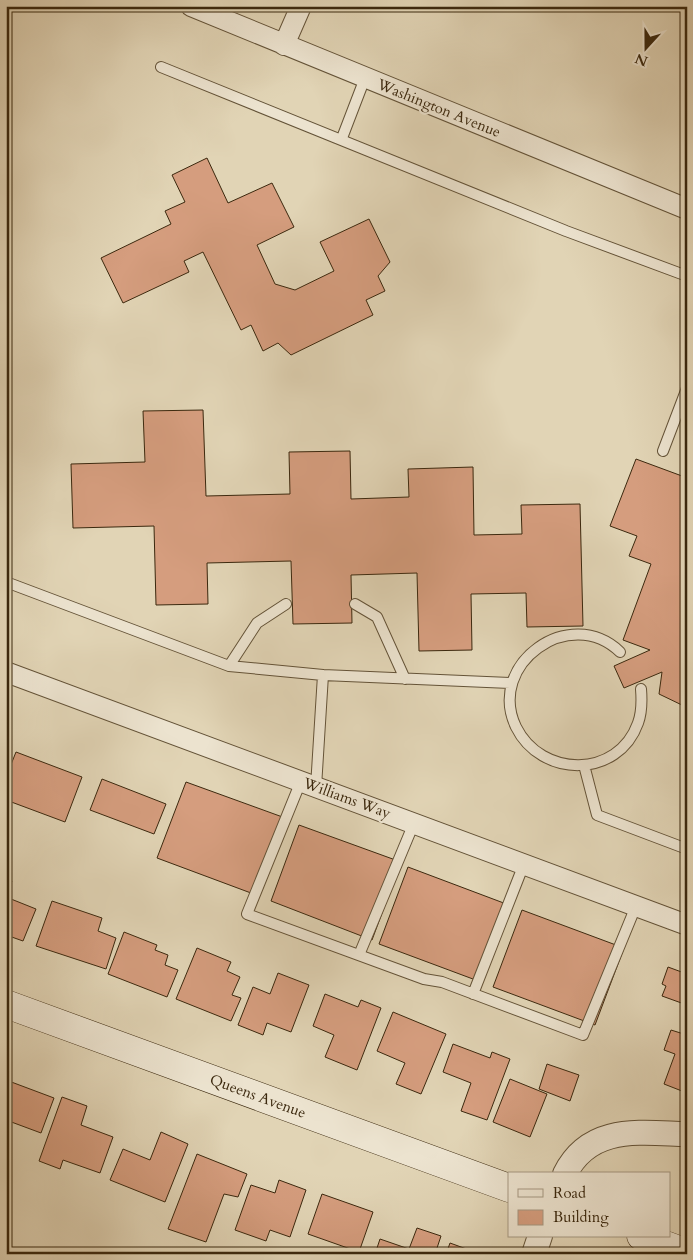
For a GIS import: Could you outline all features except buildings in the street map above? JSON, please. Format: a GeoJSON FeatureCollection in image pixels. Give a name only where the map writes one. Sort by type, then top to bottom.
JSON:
{"type":"FeatureCollection","features":[{"type":"Feature","properties":{"kind":"main road","name":"Queens Avenue"},"geometry":{"type":"LineString","coordinates":[[6,1004],[508,1188]]}},
{"type":"Feature","properties":{"kind":"main road"},"geometry":{"type":"LineString","coordinates":[[646,1238],[687,1253]]}},
{"type":"Feature","properties":{"kind":"street","name":"Washington Avenue"},"geometry":{"type":"LineString","coordinates":[[191,6],[687,209]]}},
{"type":"Feature","properties":{"kind":"street"},"geometry":{"type":"LineString","coordinates":[[284,45],[301,6]]}},
{"type":"Feature","properties":{"kind":"street","name":"Williams Way"},"geometry":{"type":"LineString","coordinates":[[6,672],[687,925]]}},
{"type":"Feature","properties":{"kind":"street"},"geometry":{"type":"LineString","coordinates":[[566,1172],[572,1160],[595,1141],[628,1132],[687,1134]]}},
{"type":"Feature","properties":{"kind":"street"},"geometry":{"type":"LineString","coordinates":[[534,1254],[539,1238]]}},
{"type":"Feature","properties":{"kind":"lane"},"geometry":{"type":"LineString","coordinates":[[161,67],[342,138],[566,231],[687,276]]}},
{"type":"Feature","properties":{"kind":"lane"},"geometry":{"type":"LineString","coordinates":[[342,138],[365,78]]}},
{"type":"Feature","properties":{"kind":"lane"},"geometry":{"type":"LineString","coordinates":[[663,451],[687,388]]}},
{"type":"Feature","properties":{"kind":"lane"},"geometry":{"type":"LineString","coordinates":[[6,582],[229,666],[323,675],[512,683]]}},
{"type":"Feature","properties":{"kind":"lane"},"geometry":{"type":"LineString","coordinates":[[229,666],[257,623],[286,604]]}},
{"type":"Feature","properties":{"kind":"lane"},"geometry":{"type":"LineString","coordinates":[[355,604],[377,617],[405,679]]}},
{"type":"Feature","properties":{"kind":"lane"},"geometry":{"type":"LineString","coordinates":[[620,652],[614,646],[598,638],[576,635],[555,638],[536,648],[521,664],[512,683],[512,712],[515,726],[527,744],[544,758],[564,765],[584,765],[603,761],[618,752],[630,739],[638,724],[642,707],[641,689]]}},
{"type":"Feature","properties":{"kind":"lane"},"geometry":{"type":"LineString","coordinates":[[323,675],[309,784],[247,914],[583,1035],[636,906]]}},
{"type":"Feature","properties":{"kind":"lane"},"geometry":{"type":"LineString","coordinates":[[584,765],[596,815],[687,849]]}},
{"type":"Feature","properties":{"kind":"lane"},"geometry":{"type":"LineString","coordinates":[[359,955],[414,823]]}},
{"type":"Feature","properties":{"kind":"lane"},"geometry":{"type":"LineString","coordinates":[[473,994],[524,864]]}}]}
